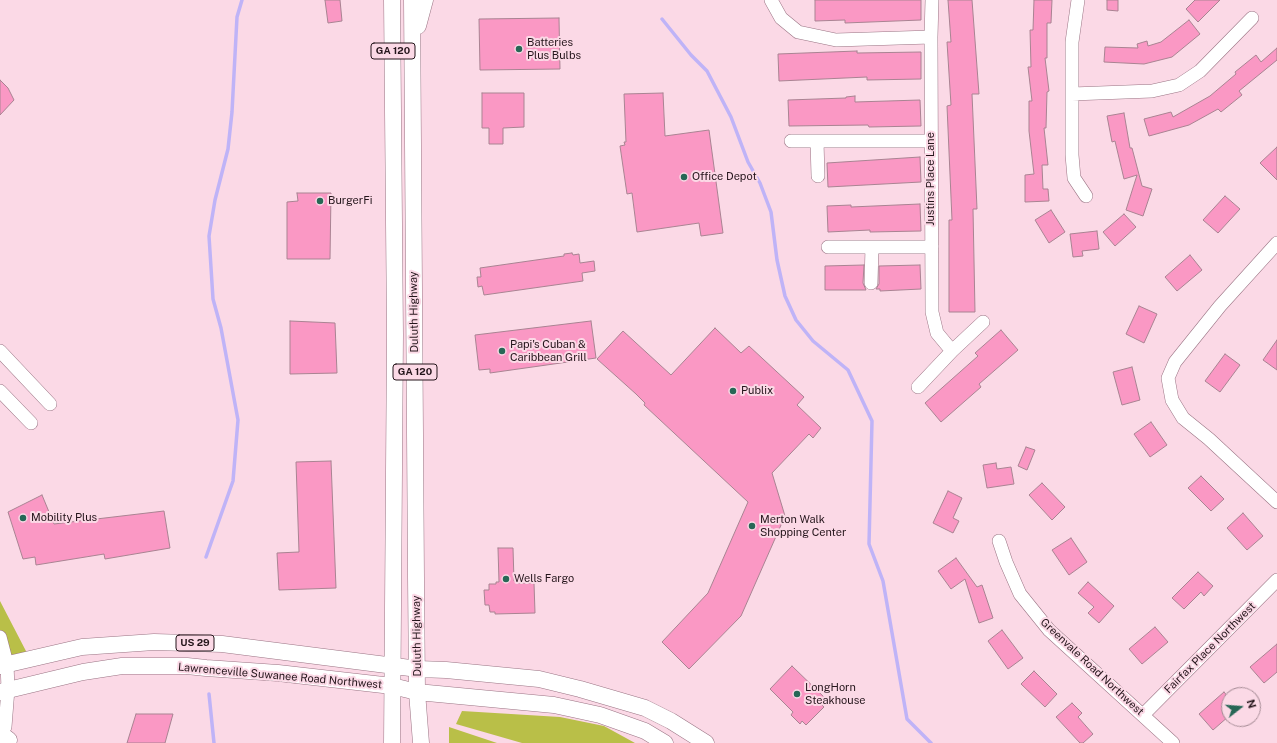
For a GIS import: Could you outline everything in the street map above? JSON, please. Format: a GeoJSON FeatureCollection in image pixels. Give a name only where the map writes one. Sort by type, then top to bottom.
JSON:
{"type":"FeatureCollection","features":[{"type":"Feature","properties":{"kind":"main road","name":"Duluth Highway"},"geometry":{"type":"LineString","coordinates":[[392,0],[395,334],[392,743]]}},
{"type":"Feature","properties":{"kind":"main road","name":"Duluth Highway"},"geometry":{"type":"LineString","coordinates":[[412,0],[418,692],[421,743]]}},
{"type":"Feature","properties":{"kind":"main road"},"geometry":{"type":"LineString","coordinates":[[412,51],[425,0]]}},
{"type":"Feature","properties":{"kind":"main road","name":"Lawrenceville Suwanee Road Northwest"},"geometry":{"type":"LineString","coordinates":[[4,665],[82,648],[154,642],[222,644],[418,669],[446,670],[539,679],[645,708],[671,721],[706,743]]}},
{"type":"Feature","properties":{"kind":"main road","name":"Lawrenceville Suwanee Road Northwest"},"geometry":{"type":"LineString","coordinates":[[4,691],[91,671],[122,666],[187,666],[278,673],[392,686],[418,692],[554,705],[600,715],[644,731],[666,743]]}},
{"type":"Feature","properties":{"kind":"street"},"geometry":{"type":"LineString","coordinates":[[771,0],[781,18],[798,32],[836,40],[931,37]]}},
{"type":"Feature","properties":{"kind":"street","name":"Justins Place Lane"},"geometry":{"type":"LineString","coordinates":[[932,0],[932,312],[937,333],[952,351]]}},
{"type":"Feature","properties":{"kind":"street"},"geometry":{"type":"LineString","coordinates":[[1078,0],[1072,42],[1072,156],[1074,178],[1086,196]]}},
{"type":"Feature","properties":{"kind":"street"},"geometry":{"type":"LineString","coordinates":[[1072,94],[1152,91],[1179,85],[1200,71],[1252,18]]}},
{"type":"Feature","properties":{"kind":"street"},"geometry":{"type":"LineString","coordinates":[[791,141],[931,141]]}},
{"type":"Feature","properties":{"kind":"street"},"geometry":{"type":"LineString","coordinates":[[817,141],[818,176]]}},
{"type":"Feature","properties":{"kind":"street"},"geometry":{"type":"LineString","coordinates":[[1277,243],[1220,306],[1175,362],[1168,378],[1172,400],[1183,418],[1209,439],[1277,502]]}},
{"type":"Feature","properties":{"kind":"street"},"geometry":{"type":"LineString","coordinates":[[828,247],[932,247]]}},
{"type":"Feature","properties":{"kind":"street"},"geometry":{"type":"LineString","coordinates":[[871,283],[872,247]]}},
{"type":"Feature","properties":{"kind":"street"},"geometry":{"type":"LineString","coordinates":[[918,387],[952,351],[983,322]]}},
{"type":"Feature","properties":{"kind":"street"},"geometry":{"type":"LineString","coordinates":[[0,351],[50,404]]}},
{"type":"Feature","properties":{"kind":"street"},"geometry":{"type":"LineString","coordinates":[[0,391],[31,423]]}},
{"type":"Feature","properties":{"kind":"street","name":"Greenvale Road Northwest"},"geometry":{"type":"LineString","coordinates":[[999,541],[1006,562],[1020,594],[1050,630],[1173,743]]}},
{"type":"Feature","properties":{"kind":"street","name":"Fairfax Place Northwest"},"geometry":{"type":"LineString","coordinates":[[1143,715],[1277,580]]}},
{"type":"Feature","properties":{"kind":"street"},"geometry":{"type":"LineString","coordinates":[[0,638],[4,665],[5,727],[0,715]]}},
{"type":"Feature","properties":{"kind":"shaded area"},"geometry":{"type":"Polygon","coordinates":[[[0,601],[27,653],[0,667],[0,601]]]}},
{"type":"Feature","properties":{"kind":"shaded area"},"geometry":{"type":"Polygon","coordinates":[[[462,711],[560,717],[604,726],[635,743],[522,743],[456,724],[462,711]]]}},
{"type":"Feature","properties":{"kind":"shaded area"},"geometry":{"type":"Polygon","coordinates":[[[449,727],[497,743],[449,743],[449,727]]]}},
{"type":"Feature","properties":{"kind":"building"},"geometry":{"type":"Polygon","coordinates":[[[325,0],[340,0],[342,21],[328,23],[325,0]]]}},
{"type":"Feature","properties":{"kind":"building"},"geometry":{"type":"Polygon","coordinates":[[[815,0],[921,0],[921,20],[845,23],[845,20],[815,21],[815,0]]]}},
{"type":"Feature","properties":{"kind":"building"},"geometry":{"type":"Polygon","coordinates":[[[948,0],[972,0],[979,94],[972,94],[977,209],[973,209],[975,312],[949,312],[949,220],[952,220],[947,106],[951,105],[947,42],[951,42],[948,0]]]}},
{"type":"Feature","properties":{"kind":"building"},"geometry":{"type":"Polygon","coordinates":[[[1034,0],[1052,0],[1051,23],[1047,23],[1047,58],[1045,58],[1049,91],[1047,92],[1046,128],[1044,128],[1048,165],[1042,165],[1043,189],[1048,189],[1049,201],[1025,202],[1025,175],[1034,174],[1029,131],[1029,101],[1032,101],[1028,67],[1031,67],[1030,30],[1033,30],[1034,0]]]}},
{"type":"Feature","properties":{"kind":"building"},"geometry":{"type":"Polygon","coordinates":[[[1107,0],[1118,0],[1118,11],[1107,10],[1107,0]]]}},
{"type":"Feature","properties":{"kind":"building"},"geometry":{"type":"Polygon","coordinates":[[[1195,0],[1220,0],[1198,22],[1186,9],[1195,0]]]}},
{"type":"Feature","properties":{"kind":"building"},"geometry":{"type":"Polygon","coordinates":[[[559,18],[560,69],[480,70],[479,19],[559,18]]]}},
{"type":"Feature","properties":{"kind":"building"},"geometry":{"type":"Polygon","coordinates":[[[1189,20],[1200,34],[1172,57],[1144,64],[1104,62],[1105,47],[1138,48],[1137,44],[1147,41],[1148,46],[1161,42],[1189,20]]]}},
{"type":"Feature","properties":{"kind":"building"},"geometry":{"type":"Polygon","coordinates":[[[1277,48],[1277,60],[1239,91],[1242,95],[1221,112],[1218,109],[1189,125],[1149,136],[1144,119],[1171,112],[1173,117],[1210,96],[1236,74],[1235,72],[1256,55],[1261,62],[1277,48]]]}},
{"type":"Feature","properties":{"kind":"building"},"geometry":{"type":"Polygon","coordinates":[[[857,51],[857,53],[921,52],[921,79],[867,80],[867,77],[779,81],[778,54],[857,51]]]}},
{"type":"Feature","properties":{"kind":"building"},"geometry":{"type":"Polygon","coordinates":[[[0,80],[8,88],[14,100],[0,115],[0,80]]]}},
{"type":"Feature","properties":{"kind":"building"},"geometry":{"type":"Polygon","coordinates":[[[482,93],[524,93],[524,127],[503,128],[503,144],[489,144],[489,128],[482,128],[482,93]]]}},
{"type":"Feature","properties":{"kind":"building"},"geometry":{"type":"Polygon","coordinates":[[[663,93],[665,136],[709,130],[723,233],[701,236],[699,223],[637,232],[632,193],[627,194],[620,146],[625,145],[624,142],[626,142],[624,94],[663,93]]]}},
{"type":"Feature","properties":{"kind":"building"},"geometry":{"type":"Polygon","coordinates":[[[855,96],[855,102],[920,100],[921,126],[789,126],[788,100],[846,98],[855,96]]]}},
{"type":"Feature","properties":{"kind":"building"},"geometry":{"type":"Polygon","coordinates":[[[1124,113],[1130,148],[1132,148],[1142,186],[1152,189],[1143,216],[1126,210],[1137,175],[1124,179],[1115,141],[1112,142],[1107,116],[1124,113]]]}},
{"type":"Feature","properties":{"kind":"building"},"geometry":{"type":"Polygon","coordinates":[[[1277,147],[1277,180],[1260,163],[1277,147]]]}},
{"type":"Feature","properties":{"kind":"building"},"geometry":{"type":"Polygon","coordinates":[[[920,157],[921,182],[828,187],[827,163],[920,157]]]}},
{"type":"Feature","properties":{"kind":"building"},"geometry":{"type":"Polygon","coordinates":[[[297,193],[331,193],[330,259],[287,259],[287,202],[298,201],[297,193]]]}},
{"type":"Feature","properties":{"kind":"building"},"geometry":{"type":"Polygon","coordinates":[[[1225,196],[1240,209],[1218,233],[1203,220],[1225,196]]]}},
{"type":"Feature","properties":{"kind":"building"},"geometry":{"type":"Polygon","coordinates":[[[920,204],[921,231],[870,232],[870,230],[828,232],[827,206],[851,205],[851,207],[920,204]]]}},
{"type":"Feature","properties":{"kind":"building"},"geometry":{"type":"Polygon","coordinates":[[[1051,210],[1065,232],[1049,243],[1035,220],[1051,210]]]}},
{"type":"Feature","properties":{"kind":"building"},"geometry":{"type":"Polygon","coordinates":[[[1124,214],[1136,227],[1115,246],[1103,232],[1124,214]]]}},
{"type":"Feature","properties":{"kind":"building"},"geometry":{"type":"Polygon","coordinates":[[[1097,231],[1099,249],[1082,251],[1083,256],[1073,257],[1070,234],[1097,231]]]}},
{"type":"Feature","properties":{"kind":"building"},"geometry":{"type":"Polygon","coordinates":[[[572,253],[573,255],[579,254],[580,263],[594,261],[595,271],[582,273],[583,281],[484,295],[482,286],[478,287],[477,277],[481,277],[480,268],[564,256],[564,254],[572,253]]]}},
{"type":"Feature","properties":{"kind":"building"},"geometry":{"type":"Polygon","coordinates":[[[1190,255],[1202,270],[1177,291],[1165,277],[1190,255]]]}},
{"type":"Feature","properties":{"kind":"building"},"geometry":{"type":"Polygon","coordinates":[[[864,265],[863,283],[866,290],[825,290],[825,266],[864,265]]]}},
{"type":"Feature","properties":{"kind":"building"},"geometry":{"type":"Polygon","coordinates":[[[920,265],[921,289],[880,291],[880,289],[876,289],[879,284],[879,266],[920,265]]]}},
{"type":"Feature","properties":{"kind":"building"},"geometry":{"type":"Polygon","coordinates":[[[1139,306],[1157,314],[1144,343],[1126,334],[1139,306]]]}},
{"type":"Feature","properties":{"kind":"building"},"geometry":{"type":"Polygon","coordinates":[[[290,321],[335,323],[337,373],[290,374],[290,321]]]}},
{"type":"Feature","properties":{"kind":"building"},"geometry":{"type":"Polygon","coordinates":[[[591,321],[596,358],[490,373],[490,369],[479,370],[475,335],[591,321]]]}},
{"type":"Feature","properties":{"kind":"building"},"geometry":{"type":"Polygon","coordinates":[[[715,328],[741,353],[749,346],[804,397],[797,405],[821,428],[813,438],[809,434],[772,473],[785,516],[741,616],[689,669],[662,642],[708,593],[748,502],[644,405],[645,403],[636,394],[597,359],[623,331],[671,375],[715,328]]]}},
{"type":"Feature","properties":{"kind":"building"},"geometry":{"type":"Polygon","coordinates":[[[1001,330],[1018,350],[979,384],[981,387],[941,422],[925,403],[978,356],[975,353],[1001,330]]]}},
{"type":"Feature","properties":{"kind":"building"},"geometry":{"type":"Polygon","coordinates":[[[1277,340],[1277,370],[1263,360],[1277,340]]]}},
{"type":"Feature","properties":{"kind":"building"},"geometry":{"type":"Polygon","coordinates":[[[1225,354],[1240,365],[1220,392],[1205,381],[1225,354]]]}},
{"type":"Feature","properties":{"kind":"building"},"geometry":{"type":"Polygon","coordinates":[[[1132,367],[1140,400],[1122,405],[1113,372],[1132,367]]]}},
{"type":"Feature","properties":{"kind":"building"},"geometry":{"type":"Polygon","coordinates":[[[1151,422],[1167,445],[1150,457],[1134,434],[1151,422]]]}},
{"type":"Feature","properties":{"kind":"building"},"geometry":{"type":"Polygon","coordinates":[[[1026,447],[1035,450],[1027,470],[1018,466],[1026,447]]]}},
{"type":"Feature","properties":{"kind":"building"},"geometry":{"type":"Polygon","coordinates":[[[331,461],[336,588],[279,590],[277,553],[299,552],[296,462],[331,461]]]}},
{"type":"Feature","properties":{"kind":"building"},"geometry":{"type":"Polygon","coordinates":[[[996,463],[997,469],[1011,467],[1014,484],[987,488],[983,465],[996,463]]]}},
{"type":"Feature","properties":{"kind":"building"},"geometry":{"type":"Polygon","coordinates":[[[1201,476],[1224,499],[1211,511],[1188,488],[1201,476]]]}},
{"type":"Feature","properties":{"kind":"building"},"geometry":{"type":"Polygon","coordinates":[[[1042,483],[1065,507],[1052,520],[1029,495],[1042,483]]]}},
{"type":"Feature","properties":{"kind":"building"},"geometry":{"type":"Polygon","coordinates":[[[948,491],[962,498],[953,518],[959,521],[953,533],[933,523],[948,491]]]}},
{"type":"Feature","properties":{"kind":"building"},"geometry":{"type":"Polygon","coordinates":[[[42,495],[54,524],[164,511],[170,548],[105,559],[104,554],[36,565],[35,557],[23,559],[8,512],[42,495]]]}},
{"type":"Feature","properties":{"kind":"building"},"geometry":{"type":"Polygon","coordinates":[[[1243,513],[1263,536],[1247,550],[1227,528],[1243,513]]]}},
{"type":"Feature","properties":{"kind":"building"},"geometry":{"type":"Polygon","coordinates":[[[1071,538],[1087,562],[1069,575],[1052,550],[1071,538]]]}},
{"type":"Feature","properties":{"kind":"building","name":"Wells Fargo"},"geometry":{"type":"Polygon","coordinates":[[[498,548],[513,548],[514,581],[516,581],[516,583],[534,583],[535,613],[495,614],[495,612],[490,612],[489,605],[485,605],[484,590],[489,590],[489,584],[496,584],[496,582],[499,582],[498,548]]]}},
{"type":"Feature","properties":{"kind":"building"},"geometry":{"type":"Polygon","coordinates":[[[956,558],[977,587],[982,585],[993,618],[979,623],[965,579],[951,589],[938,571],[956,558]]]}},
{"type":"Feature","properties":{"kind":"building"},"geometry":{"type":"Polygon","coordinates":[[[1198,572],[1213,586],[1204,596],[1201,592],[1184,609],[1172,598],[1198,572]]]}},
{"type":"Feature","properties":{"kind":"building"},"geometry":{"type":"Polygon","coordinates":[[[1088,582],[1114,606],[1099,623],[1088,613],[1094,607],[1078,593],[1088,582]]]}},
{"type":"Feature","properties":{"kind":"building"},"geometry":{"type":"Polygon","coordinates":[[[1155,627],[1168,642],[1142,664],[1129,649],[1155,627]]]}},
{"type":"Feature","properties":{"kind":"building"},"geometry":{"type":"Polygon","coordinates":[[[1002,630],[1023,658],[1008,669],[988,641],[1002,630]]]}},
{"type":"Feature","properties":{"kind":"building"},"geometry":{"type":"Polygon","coordinates":[[[1277,644],[1277,672],[1264,683],[1250,667],[1277,644]]]}},
{"type":"Feature","properties":{"kind":"building","name":"LongHorn Steakhouse"},"geometry":{"type":"Polygon","coordinates":[[[792,666],[825,698],[820,703],[824,707],[806,725],[802,721],[800,724],[791,715],[793,712],[770,689],[792,666]]]}},
{"type":"Feature","properties":{"kind":"building"},"geometry":{"type":"Polygon","coordinates":[[[1034,671],[1057,694],[1045,707],[1021,684],[1034,671]]]}},
{"type":"Feature","properties":{"kind":"building"},"geometry":{"type":"Polygon","coordinates":[[[1221,695],[1221,723],[1213,730],[1199,714],[1221,695]]]}},
{"type":"Feature","properties":{"kind":"building"},"geometry":{"type":"Polygon","coordinates":[[[1072,703],[1082,713],[1078,717],[1093,734],[1083,743],[1080,743],[1056,717],[1072,703]]]}},
{"type":"Feature","properties":{"kind":"building"},"geometry":{"type":"Polygon","coordinates":[[[136,714],[173,714],[165,743],[127,743],[136,714]]]}},
{"type":"Feature","properties":{"kind":"waterway"},"geometry":{"type":"LineString","coordinates":[[206,557],[233,481],[238,420],[221,328],[213,299],[209,236],[215,200],[228,149],[232,112],[237,17],[242,0]]}},
{"type":"Feature","properties":{"kind":"waterway"},"geometry":{"type":"LineString","coordinates":[[662,19],[691,55],[707,71],[731,117],[748,162],[760,183],[771,212],[777,260],[785,296],[796,320],[813,341],[848,370],[872,421],[869,544],[883,581],[907,719],[931,743]]}},
{"type":"Feature","properties":{"kind":"waterway"},"geometry":{"type":"LineString","coordinates":[[209,694],[214,743]]}},
{"type":"Feature","properties":{"kind":"place","name":"Batteries Plus Bulbs"},"geometry":{"type":"Point","coordinates":[519,49]}},
{"type":"Feature","properties":{"kind":"place","name":"Office Depot"},"geometry":{"type":"Point","coordinates":[684,177]}},
{"type":"Feature","properties":{"kind":"place","name":"BurgerFi"},"geometry":{"type":"Point","coordinates":[320,201]}},
{"type":"Feature","properties":{"kind":"place","name":"Papi's Cuban & Caribbean Grill"},"geometry":{"type":"Point","coordinates":[502,351]}},
{"type":"Feature","properties":{"kind":"place","name":"Publix"},"geometry":{"type":"Point","coordinates":[733,391]}},
{"type":"Feature","properties":{"kind":"place","name":"Mobility Plus"},"geometry":{"type":"Point","coordinates":[23,518]}},
{"type":"Feature","properties":{"kind":"place","name":"Merton Walk Shopping Center"},"geometry":{"type":"Point","coordinates":[752,526]}},
{"type":"Feature","properties":{"kind":"place","name":"Wells Fargo"},"geometry":{"type":"Point","coordinates":[506,579]}},
{"type":"Feature","properties":{"kind":"place","name":"LongHorn Steakhouse"},"geometry":{"type":"Point","coordinates":[797,694]}}]}
